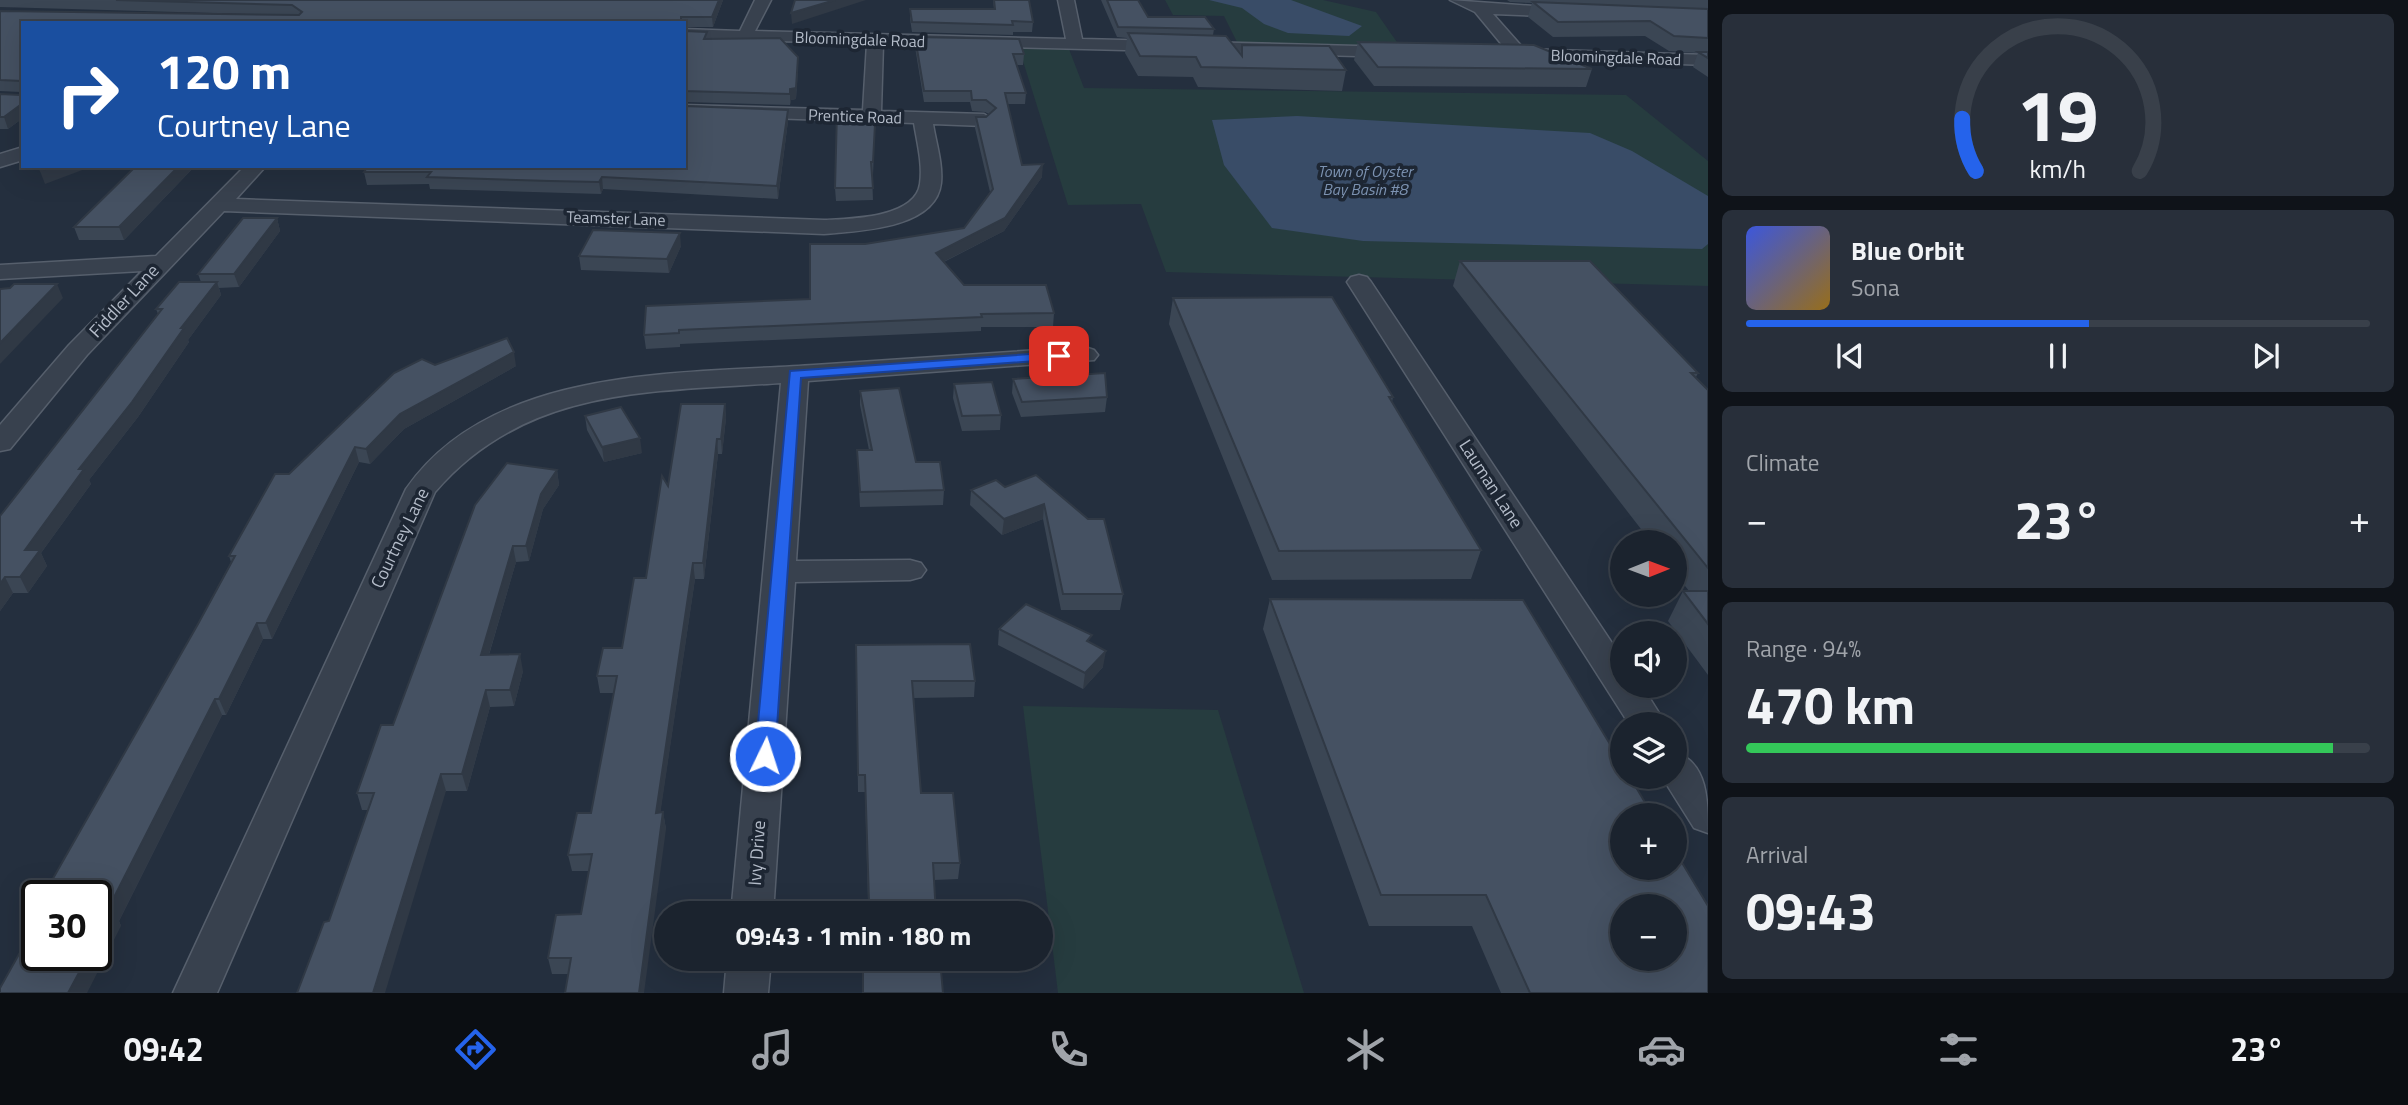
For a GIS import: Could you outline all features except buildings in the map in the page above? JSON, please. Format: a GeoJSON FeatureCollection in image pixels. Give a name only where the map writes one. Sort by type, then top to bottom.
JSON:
{"type":"FeatureCollection","features":[{"type":"Feature","properties":{"kind":"street"},"geometry":{"type":"LineString","coordinates":[[745,36],[763,0]]}},
{"type":"Feature","properties":{"kind":"street"},"geometry":{"type":"LineString","coordinates":[[1066,0],[1075,45]]}},
{"type":"Feature","properties":{"kind":"street"},"geometry":{"type":"LineString","coordinates":[[1458,0],[1480,9],[1587,12]]}},
{"type":"Feature","properties":{"kind":"street"},"geometry":{"type":"LineString","coordinates":[[1480,9],[1519,54]]}},
{"type":"Feature","properties":{"kind":"street","name":"Bloomingdale Road"},"geometry":{"type":"LineString","coordinates":[[686,34],[1408,52]]}},
{"type":"Feature","properties":{"kind":"street"},"geometry":{"type":"LineString","coordinates":[[872,116],[875,39]]}},
{"type":"Feature","properties":{"kind":"street","name":"Bloomingdale Road"},"geometry":{"type":"LineString","coordinates":[[1491,54],[1708,60]]}},
{"type":"Feature","properties":{"kind":"street","name":"Prentice Road"},"geometry":{"type":"LineString","coordinates":[[686,110],[984,120]]}},
{"type":"Feature","properties":{"kind":"street","name":"Teamster Lane"},"geometry":{"type":"LineString","coordinates":[[218,205],[365,208],[824,227],[867,224],[908,212],[923,201],[931,187],[923,118]]}},
{"type":"Feature","properties":{"kind":"street"},"geometry":{"type":"LineString","coordinates":[[0,161],[21,154]]}},
{"type":"Feature","properties":{"kind":"street","name":"Fiddler Lane"},"geometry":{"type":"LineString","coordinates":[[5,432],[160,263],[254,168]]}},
{"type":"Feature","properties":{"kind":"street"},"geometry":{"type":"LineString","coordinates":[[0,272],[160,263]]}},
{"type":"Feature","properties":{"kind":"street","name":"Lauman Lane"},"geometry":{"type":"LineString","coordinates":[[1359,282],[1610,665]]}},
{"type":"Feature","properties":{"kind":"street","name":"Courtney Lane"},"geometry":{"type":"LineString","coordinates":[[195,993],[421,489],[442,462],[470,439],[508,417],[573,394],[635,384],[1085,355]]}},
{"type":"Feature","properties":{"kind":"street","name":"Ivy Drive"},"geometry":{"type":"LineString","coordinates":[[753,901],[795,374]]}},
{"type":"Feature","properties":{"kind":"street"},"geometry":{"type":"LineString","coordinates":[[779,572],[910,570]]}},
{"type":"Feature","properties":{"kind":"street"},"geometry":{"type":"LineString","coordinates":[[1687,784],[1708,817]]}},
{"type":"Feature","properties":{"kind":"street"},"geometry":{"type":"LineString","coordinates":[[746,993],[748,971]]}},
{"type":"Feature","properties":{"kind":"green space"},"geometry":{"type":"Polygon","coordinates":[[[1165,0],[1323,0],[1376,12],[1401,48],[1239,46],[1224,16],[1173,15],[1165,0]]]}},
{"type":"Feature","properties":{"kind":"green space"},"geometry":{"type":"Polygon","coordinates":[[[1017,42],[1067,44],[1084,88],[1626,95],[1708,161],[1708,286],[1166,272],[1141,204],[1068,205],[1017,42]]]}},
{"type":"Feature","properties":{"kind":"green space"},"geometry":{"type":"Polygon","coordinates":[[[1023,706],[1218,710],[1304,993],[1058,993],[1053,952],[1053,901],[1047,901],[1023,706]]]}},
{"type":"Feature","properties":{"kind":"water"},"geometry":{"type":"Polygon","coordinates":[[[1209,0],[1291,0],[1362,26],[1349,36],[1288,33],[1264,24],[1242,8],[1209,0]]]}},
{"type":"Feature","properties":{"kind":"water","name":"Town of Oyster Bay Basin #8"},"geometry":{"type":"Polygon","coordinates":[[[1297,116],[1590,133],[1632,151],[1708,196],[1708,244],[1702,249],[1363,241],[1272,228],[1224,165],[1212,120],[1297,116]]]}},
{"type":"Feature","properties":{"kind":"route"},"geometry":{"type":"LineString","coordinates":[[765,756],[795,374],[1059,356]]}}]}
